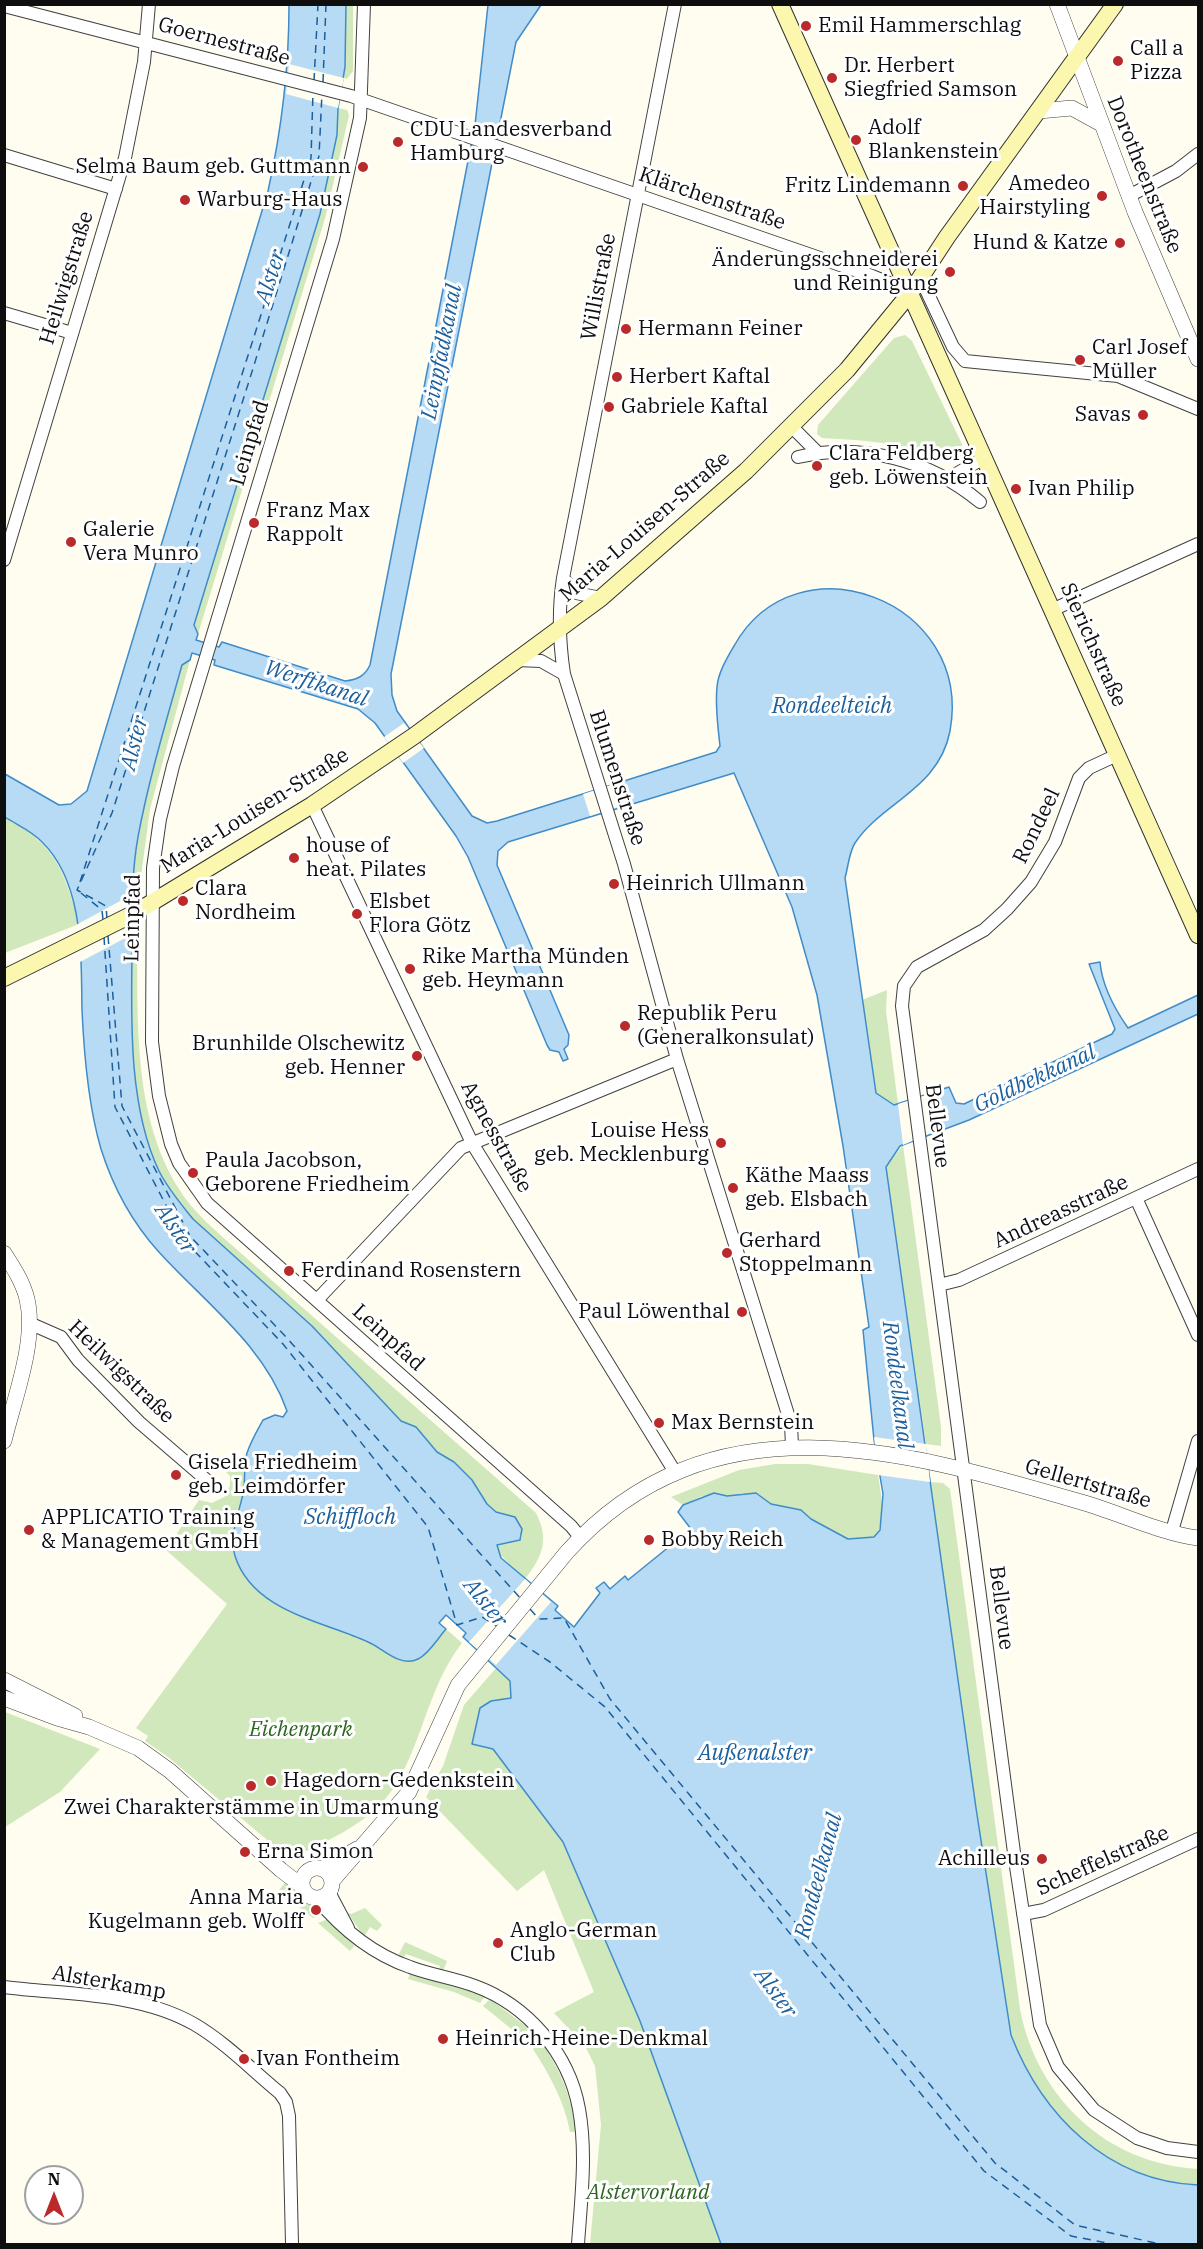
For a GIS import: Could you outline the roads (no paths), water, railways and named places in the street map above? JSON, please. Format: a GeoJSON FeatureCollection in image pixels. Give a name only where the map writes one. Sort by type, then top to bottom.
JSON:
{"type":"FeatureCollection","features":[{"type":"Feature","properties":{"kind":"main road","name":"Sierichstraße"},"geometry":{"type":"LineString","coordinates":[[780,4],[1198,935]]}},
{"type":"Feature","properties":{"kind":"main road","name":"Maria-Louisen-Straße"},"geometry":{"type":"LineString","coordinates":[[4,978],[133,914],[312,805],[414,736],[601,598],[792,427],[847,370],[911,292],[1115,4]]}},
{"type":"Feature","properties":{"kind":"street","name":"Heilwigstraße"},"geometry":{"type":"LineString","coordinates":[[4,560],[116,189],[131,132],[146,42],[149,4]]}},
{"type":"Feature","properties":{"kind":"street","name":"Leinpfad"},"geometry":{"type":"LineString","coordinates":[[364,4],[363,99],[350,173],[333,239],[205,657],[160,819],[151,903],[153,1053],[164,1119],[179,1163],[207,1203],[571,1526],[580,1537]]}},
{"type":"Feature","properties":{"kind":"street","name":"Willistraße"},"geometry":{"type":"LineString","coordinates":[[559,629],[563,578],[636,194],[675,4]]}},
{"type":"Feature","properties":{"kind":"street","name":"Dorotheenstraße"},"geometry":{"type":"LineString","coordinates":[[1057,4],[1129,196],[1198,359]]}},
{"type":"Feature","properties":{"kind":"street","name":"Goernestraße"},"geometry":{"type":"LineString","coordinates":[[4,6],[363,99]]}},
{"type":"Feature","properties":{"kind":"street","name":"Klärchenstraße"},"geometry":{"type":"LineString","coordinates":[[363,99],[872,276],[911,292]]}},
{"type":"Feature","properties":{"kind":"street"},"geometry":{"type":"LineString","coordinates":[[1039,111],[1072,108],[1101,124]]}},
{"type":"Feature","properties":{"kind":"street"},"geometry":{"type":"LineString","coordinates":[[1129,196],[1176,171],[1198,153]]}},
{"type":"Feature","properties":{"kind":"street"},"geometry":{"type":"LineString","coordinates":[[4,156],[116,189]]}},
{"type":"Feature","properties":{"kind":"street"},"geometry":{"type":"LineString","coordinates":[[920,277],[953,347],[960,358],[970,363],[1118,376],[1198,409]]}},
{"type":"Feature","properties":{"kind":"street"},"geometry":{"type":"LineString","coordinates":[[4,313],[72,333]]}},
{"type":"Feature","properties":{"kind":"street"},"geometry":{"type":"LineString","coordinates":[[946,374],[953,347]]}},
{"type":"Feature","properties":{"kind":"street"},"geometry":{"type":"LineString","coordinates":[[792,427],[818,453]]}},
{"type":"Feature","properties":{"kind":"street"},"geometry":{"type":"LineString","coordinates":[[798,457],[818,453],[877,454],[913,464],[949,478],[980,502]]}},
{"type":"Feature","properties":{"kind":"street"},"geometry":{"type":"LineString","coordinates":[[949,478],[984,458]]}},
{"type":"Feature","properties":{"kind":"street"},"geometry":{"type":"LineString","coordinates":[[1052,610],[1198,544]]}},
{"type":"Feature","properties":{"kind":"street"},"geometry":{"type":"LineString","coordinates":[[563,578],[576,593],[601,598]]}},
{"type":"Feature","properties":{"kind":"street","name":"Blumenstraße"},"geometry":{"type":"LineString","coordinates":[[559,629],[564,674],[607,811],[677,1059],[791,1424],[792,1446]]}},
{"type":"Feature","properties":{"kind":"street"},"geometry":{"type":"LineString","coordinates":[[517,660],[541,661],[564,674]]}},
{"type":"Feature","properties":{"kind":"street","name":"Rondeel"},"geometry":{"type":"LineString","coordinates":[[906,981],[922,963],[984,930],[1007,909],[1031,882],[1048,855],[1064,823],[1081,776],[1089,768],[1117,755]]}},
{"type":"Feature","properties":{"kind":"street","name":"Agnesstraße"},"geometry":{"type":"LineString","coordinates":[[312,805],[472,1143],[675,1472]]}},
{"type":"Feature","properties":{"kind":"street","name":"Bellevue"},"geometry":{"type":"LineString","coordinates":[[906,981],[902,1006],[918,1139],[1040,2025],[1050,2052],[1068,2081],[1094,2110],[1125,2132],[1167,2148],[1198,2152]]}},
{"type":"Feature","properties":{"kind":"street"},"geometry":{"type":"LineString","coordinates":[[317,1300],[450,1158],[472,1143],[677,1059]]}},
{"type":"Feature","properties":{"kind":"street","name":"Andreasstraße"},"geometry":{"type":"LineString","coordinates":[[939,1285],[959,1280],[1198,1169]]}},
{"type":"Feature","properties":{"kind":"street"},"geometry":{"type":"LineString","coordinates":[[1136,1198],[1198,1335]]}},
{"type":"Feature","properties":{"kind":"street"},"geometry":{"type":"LineString","coordinates":[[4,1252],[25,1292],[29,1323],[26,1349],[4,1441]]}},
{"type":"Feature","properties":{"kind":"street","name":"Heilwigstraße"},"geometry":{"type":"LineString","coordinates":[[29,1323],[61,1337],[78,1360],[139,1422],[210,1483]]}},
{"type":"Feature","properties":{"kind":"street"},"geometry":{"type":"LineString","coordinates":[[1172,1531],[1198,1441]]}},
{"type":"Feature","properties":{"kind":"street","name":"Gellertstraße"},"geometry":{"type":"LineString","coordinates":[[318,1883],[359,1847],[409,1792],[448,1702],[482,1653],[580,1537],[633,1495],[675,1472],[736,1453],[792,1446],[876,1454],[927,1461],[964,1470],[1085,1503],[1198,1538]]}},
{"type":"Feature","properties":{"kind":"street"},"geometry":{"type":"LineString","coordinates":[[4,1680],[151,1757],[266,1855],[318,1883],[335,1921],[382,1955],[410,1967],[474,1985],[498,1995],[547,2036],[568,2077],[579,2107],[583,2137],[578,2244]]}},
{"type":"Feature","properties":{"kind":"street"},"geometry":{"type":"LineString","coordinates":[[4,1698],[57,1718],[89,1726]]}},
{"type":"Feature","properties":{"kind":"street","name":"Scheffelstraße"},"geometry":{"type":"LineString","coordinates":[[1023,1914],[1044,1910],[1198,1839]]}},
{"type":"Feature","properties":{"kind":"street","name":"Alsterkamp"},"geometry":{"type":"LineString","coordinates":[[4,1987],[126,2001],[175,2014],[196,2025],[280,2093],[286,2102],[289,2116],[292,2244]]}},
{"type":"Feature","properties":{"kind":"water"},"geometry":{"type":"Polygon","coordinates":[[[289,5],[346,5],[345,67],[338,108],[337,135],[320,214],[194,625],[198,634],[196,640],[219,647],[222,642],[345,681],[360,677],[368,669],[475,125],[488,5],[541,5],[516,42],[391,674],[392,695],[397,711],[472,816],[487,823],[497,821],[716,752],[720,746],[716,702],[719,676],[734,646],[762,612],[797,594],[836,589],[874,597],[909,617],[935,647],[950,685],[950,731],[944,751],[922,781],[880,816],[855,843],[845,878],[876,1093],[894,1105],[949,1087],[956,1103],[964,1104],[1112,1034],[1115,1029],[1089,964],[1100,962],[1103,980],[1118,1013],[1128,1028],[1198,995],[1198,1014],[969,1120],[900,1146],[886,1167],[976,1808],[1011,2035],[1040,2092],[1060,2117],[1082,2138],[1107,2157],[1135,2171],[1165,2181],[1198,2185],[1198,2244],[721,2244],[640,2021],[563,1842],[493,1749],[472,1744],[480,1708],[491,1701],[511,1698],[510,1681],[463,1637],[466,1633],[446,1615],[439,1623],[446,1629],[430,1650],[418,1659],[405,1661],[368,1642],[291,1612],[273,1602],[257,1590],[244,1575],[235,1556],[233,1540],[243,1494],[247,1453],[263,1420],[275,1415],[283,1417],[287,1411],[264,1365],[231,1325],[148,1240],[131,1216],[111,1177],[97,1132],[85,1062],[80,944],[73,899],[56,859],[42,842],[29,831],[5,817],[5,774],[59,805],[71,804],[87,791],[268,191],[284,98],[289,5]],[[192,653],[190,660],[182,665],[147,793],[134,866],[132,1037],[137,1093],[149,1146],[159,1171],[175,1196],[193,1219],[312,1326],[401,1421],[416,1427],[437,1452],[454,1462],[472,1480],[487,1504],[496,1512],[515,1517],[522,1529],[520,1540],[497,1545],[501,1558],[558,1606],[555,1610],[574,1627],[600,1593],[596,1588],[604,1582],[610,1589],[625,1576],[628,1580],[691,1529],[678,1512],[683,1505],[714,1493],[727,1496],[756,1493],[771,1504],[801,1510],[811,1519],[848,1539],[874,1537],[880,1530],[883,1494],[874,1440],[863,1330],[869,1327],[843,1146],[817,995],[792,907],[734,773],[508,842],[498,851],[497,865],[569,1035],[568,1045],[564,1049],[568,1059],[563,1061],[559,1052],[550,1050],[547,1045],[468,857],[456,836],[375,723],[358,709],[214,665],[215,660],[192,653]]]}},
{"type":"Feature","properties":{"kind":"place","name":"Emil Hammerschlag"},"geometry":{"type":"Point","coordinates":[806,26]}},
{"type":"Feature","properties":{"kind":"place","name":"Call a Pizza"},"geometry":{"type":"Point","coordinates":[1118,61]}},
{"type":"Feature","properties":{"kind":"place","name":"Dr. Herbert Siegfried Samson"},"geometry":{"type":"Point","coordinates":[832,78]}},
{"type":"Feature","properties":{"kind":"place","name":"Adolf Blankenstein"},"geometry":{"type":"Point","coordinates":[856,140]}},
{"type":"Feature","properties":{"kind":"place","name":"CDU Landesverband Hamburg"},"geometry":{"type":"Point","coordinates":[398,142]}},
{"type":"Feature","properties":{"kind":"place","name":"Selma Baum geb. Guttmann"},"geometry":{"type":"Point","coordinates":[363,167]}},
{"type":"Feature","properties":{"kind":"place","name":"Fritz Lindemann"},"geometry":{"type":"Point","coordinates":[963,186]}},
{"type":"Feature","properties":{"kind":"place","name":"Amedeo Hairstyling"},"geometry":{"type":"Point","coordinates":[1102,196]}},
{"type":"Feature","properties":{"kind":"place","name":"Warburg-Haus"},"geometry":{"type":"Point","coordinates":[185,200]}},
{"type":"Feature","properties":{"kind":"place","name":"Hund & Katze"},"geometry":{"type":"Point","coordinates":[1120,243]}},
{"type":"Feature","properties":{"kind":"place","name":"Änderungsschneiderei und Reinigung"},"geometry":{"type":"Point","coordinates":[950,272]}},
{"type":"Feature","properties":{"kind":"place","name":"Hermann Feiner"},"geometry":{"type":"Point","coordinates":[626,329]}},
{"type":"Feature","properties":{"kind":"place","name":"Carl Josef Müller"},"geometry":{"type":"Point","coordinates":[1080,360]}},
{"type":"Feature","properties":{"kind":"place","name":"Herbert Kaftal"},"geometry":{"type":"Point","coordinates":[617,377]}},
{"type":"Feature","properties":{"kind":"place","name":"Gabriele Kaftal"},"geometry":{"type":"Point","coordinates":[609,407]}},
{"type":"Feature","properties":{"kind":"place","name":"Savas"},"geometry":{"type":"Point","coordinates":[1143,415]}},
{"type":"Feature","properties":{"kind":"place","name":"Clara Feldberg geb. Löwenstein"},"geometry":{"type":"Point","coordinates":[817,466]}},
{"type":"Feature","properties":{"kind":"place","name":"Ivan Philip"},"geometry":{"type":"Point","coordinates":[1016,489]}},
{"type":"Feature","properties":{"kind":"place","name":"Franz Max Rappolt"},"geometry":{"type":"Point","coordinates":[254,523]}},
{"type":"Feature","properties":{"kind":"place","name":"Galerie Vera Munro"},"geometry":{"type":"Point","coordinates":[71,542]}},
{"type":"Feature","properties":{"kind":"place","name":"house of heat. Pilates"},"geometry":{"type":"Point","coordinates":[294,858]}},
{"type":"Feature","properties":{"kind":"place","name":"Heinrich Ullmann"},"geometry":{"type":"Point","coordinates":[614,884]}},
{"type":"Feature","properties":{"kind":"place","name":"Clara Nordheim"},"geometry":{"type":"Point","coordinates":[183,901]}},
{"type":"Feature","properties":{"kind":"place","name":"Elsbet Flora Götz"},"geometry":{"type":"Point","coordinates":[357,914]}},
{"type":"Feature","properties":{"kind":"place","name":"Rike Martha Münden geb. Heymann"},"geometry":{"type":"Point","coordinates":[410,969]}},
{"type":"Feature","properties":{"kind":"place","name":"Republik Peru (Generalkonsulat)"},"geometry":{"type":"Point","coordinates":[625,1026]}},
{"type":"Feature","properties":{"kind":"place","name":"Brunhilde Olschewitz geb. Henner"},"geometry":{"type":"Point","coordinates":[417,1056]}},
{"type":"Feature","properties":{"kind":"place","name":"Louise Hess geb. Mecklenburg"},"geometry":{"type":"Point","coordinates":[721,1143]}},
{"type":"Feature","properties":{"kind":"place","name":"Paula Jacobson, Geborene Friedheim"},"geometry":{"type":"Point","coordinates":[193,1173]}},
{"type":"Feature","properties":{"kind":"place","name":"Käthe Maass geb. Elsbach"},"geometry":{"type":"Point","coordinates":[733,1188]}},
{"type":"Feature","properties":{"kind":"place","name":"Gerhard Stoppelmann"},"geometry":{"type":"Point","coordinates":[727,1253]}},
{"type":"Feature","properties":{"kind":"place","name":"Ferdinand Rosenstern"},"geometry":{"type":"Point","coordinates":[289,1271]}},
{"type":"Feature","properties":{"kind":"place","name":"Paul Löwenthal"},"geometry":{"type":"Point","coordinates":[742,1312]}},
{"type":"Feature","properties":{"kind":"place","name":"Max Bernstein"},"geometry":{"type":"Point","coordinates":[659,1423]}},
{"type":"Feature","properties":{"kind":"place","name":"Gisela Friedheim geb. Leimdörfer"},"geometry":{"type":"Point","coordinates":[176,1475]}},
{"type":"Feature","properties":{"kind":"place","name":"APPLICATIO Training & Management GmbH"},"geometry":{"type":"Point","coordinates":[29,1530]}},
{"type":"Feature","properties":{"kind":"place","name":"Bobby Reich"},"geometry":{"type":"Point","coordinates":[649,1540]}},
{"type":"Feature","properties":{"kind":"place","name":"Hagedorn-Gedenkstein"},"geometry":{"type":"Point","coordinates":[271,1781]}},
{"type":"Feature","properties":{"kind":"place","name":"Zwei Charakterstämme in Umarmung"},"geometry":{"type":"Point","coordinates":[251,1786]}},
{"type":"Feature","properties":{"kind":"place","name":"Erna Simon"},"geometry":{"type":"Point","coordinates":[245,1852]}},
{"type":"Feature","properties":{"kind":"place","name":"Achilleus"},"geometry":{"type":"Point","coordinates":[1042,1859]}},
{"type":"Feature","properties":{"kind":"place","name":"Anna Maria Kugelmann geb. Wolff"},"geometry":{"type":"Point","coordinates":[316,1910]}},
{"type":"Feature","properties":{"kind":"place","name":"Anglo-German Club"},"geometry":{"type":"Point","coordinates":[498,1943]}},
{"type":"Feature","properties":{"kind":"place","name":"Heinrich-Heine-Denkmal"},"geometry":{"type":"Point","coordinates":[443,2039]}},
{"type":"Feature","properties":{"kind":"place","name":"Ivan Fontheim"},"geometry":{"type":"Point","coordinates":[244,2059]}},
{"type":"Feature","properties":{"kind":"water label","name":"Alster"},"geometry":{"type":"Point","coordinates":[271,277]}},
{"type":"Feature","properties":{"kind":"water label","name":"Leinpfadkanal"},"geometry":{"type":"Point","coordinates":[442,352]}},
{"type":"Feature","properties":{"kind":"water label","name":"Werftkanal"},"geometry":{"type":"Point","coordinates":[316,684]}},
{"type":"Feature","properties":{"kind":"water label","name":"Rondeelteich"},"geometry":{"type":"Point","coordinates":[832,707]}},
{"type":"Feature","properties":{"kind":"water label","name":"Alster"},"geometry":{"type":"Point","coordinates":[135,743]}},
{"type":"Feature","properties":{"kind":"water label","name":"Goldbekkanal"},"geometry":{"type":"Point","coordinates":[1035,1079]}},
{"type":"Feature","properties":{"kind":"water label","name":"Alster"},"geometry":{"type":"Point","coordinates":[175,1229]}},
{"type":"Feature","properties":{"kind":"water label","name":"Rondeelkanal"},"geometry":{"type":"Point","coordinates":[897,1385]}},
{"type":"Feature","properties":{"kind":"water label","name":"Schiffloch"},"geometry":{"type":"Point","coordinates":[350,1518]}},
{"type":"Feature","properties":{"kind":"water label","name":"Alster"},"geometry":{"type":"Point","coordinates":[485,1603]}},
{"type":"Feature","properties":{"kind":"water label","name":"Außenalster"},"geometry":{"type":"Point","coordinates":[755,1754]}},
{"type":"Feature","properties":{"kind":"water label","name":"Rondeelkanal"},"geometry":{"type":"Point","coordinates":[819,1876]}},
{"type":"Feature","properties":{"kind":"water label","name":"Alster"},"geometry":{"type":"Point","coordinates":[775,1993]}},
{"type":"Feature","properties":{"kind":"park label","name":"Eichenpark"},"geometry":{"type":"Point","coordinates":[301,1730]}},
{"type":"Feature","properties":{"kind":"park label","name":"Alstervorland"},"geometry":{"type":"Point","coordinates":[648,2193]}}]}
